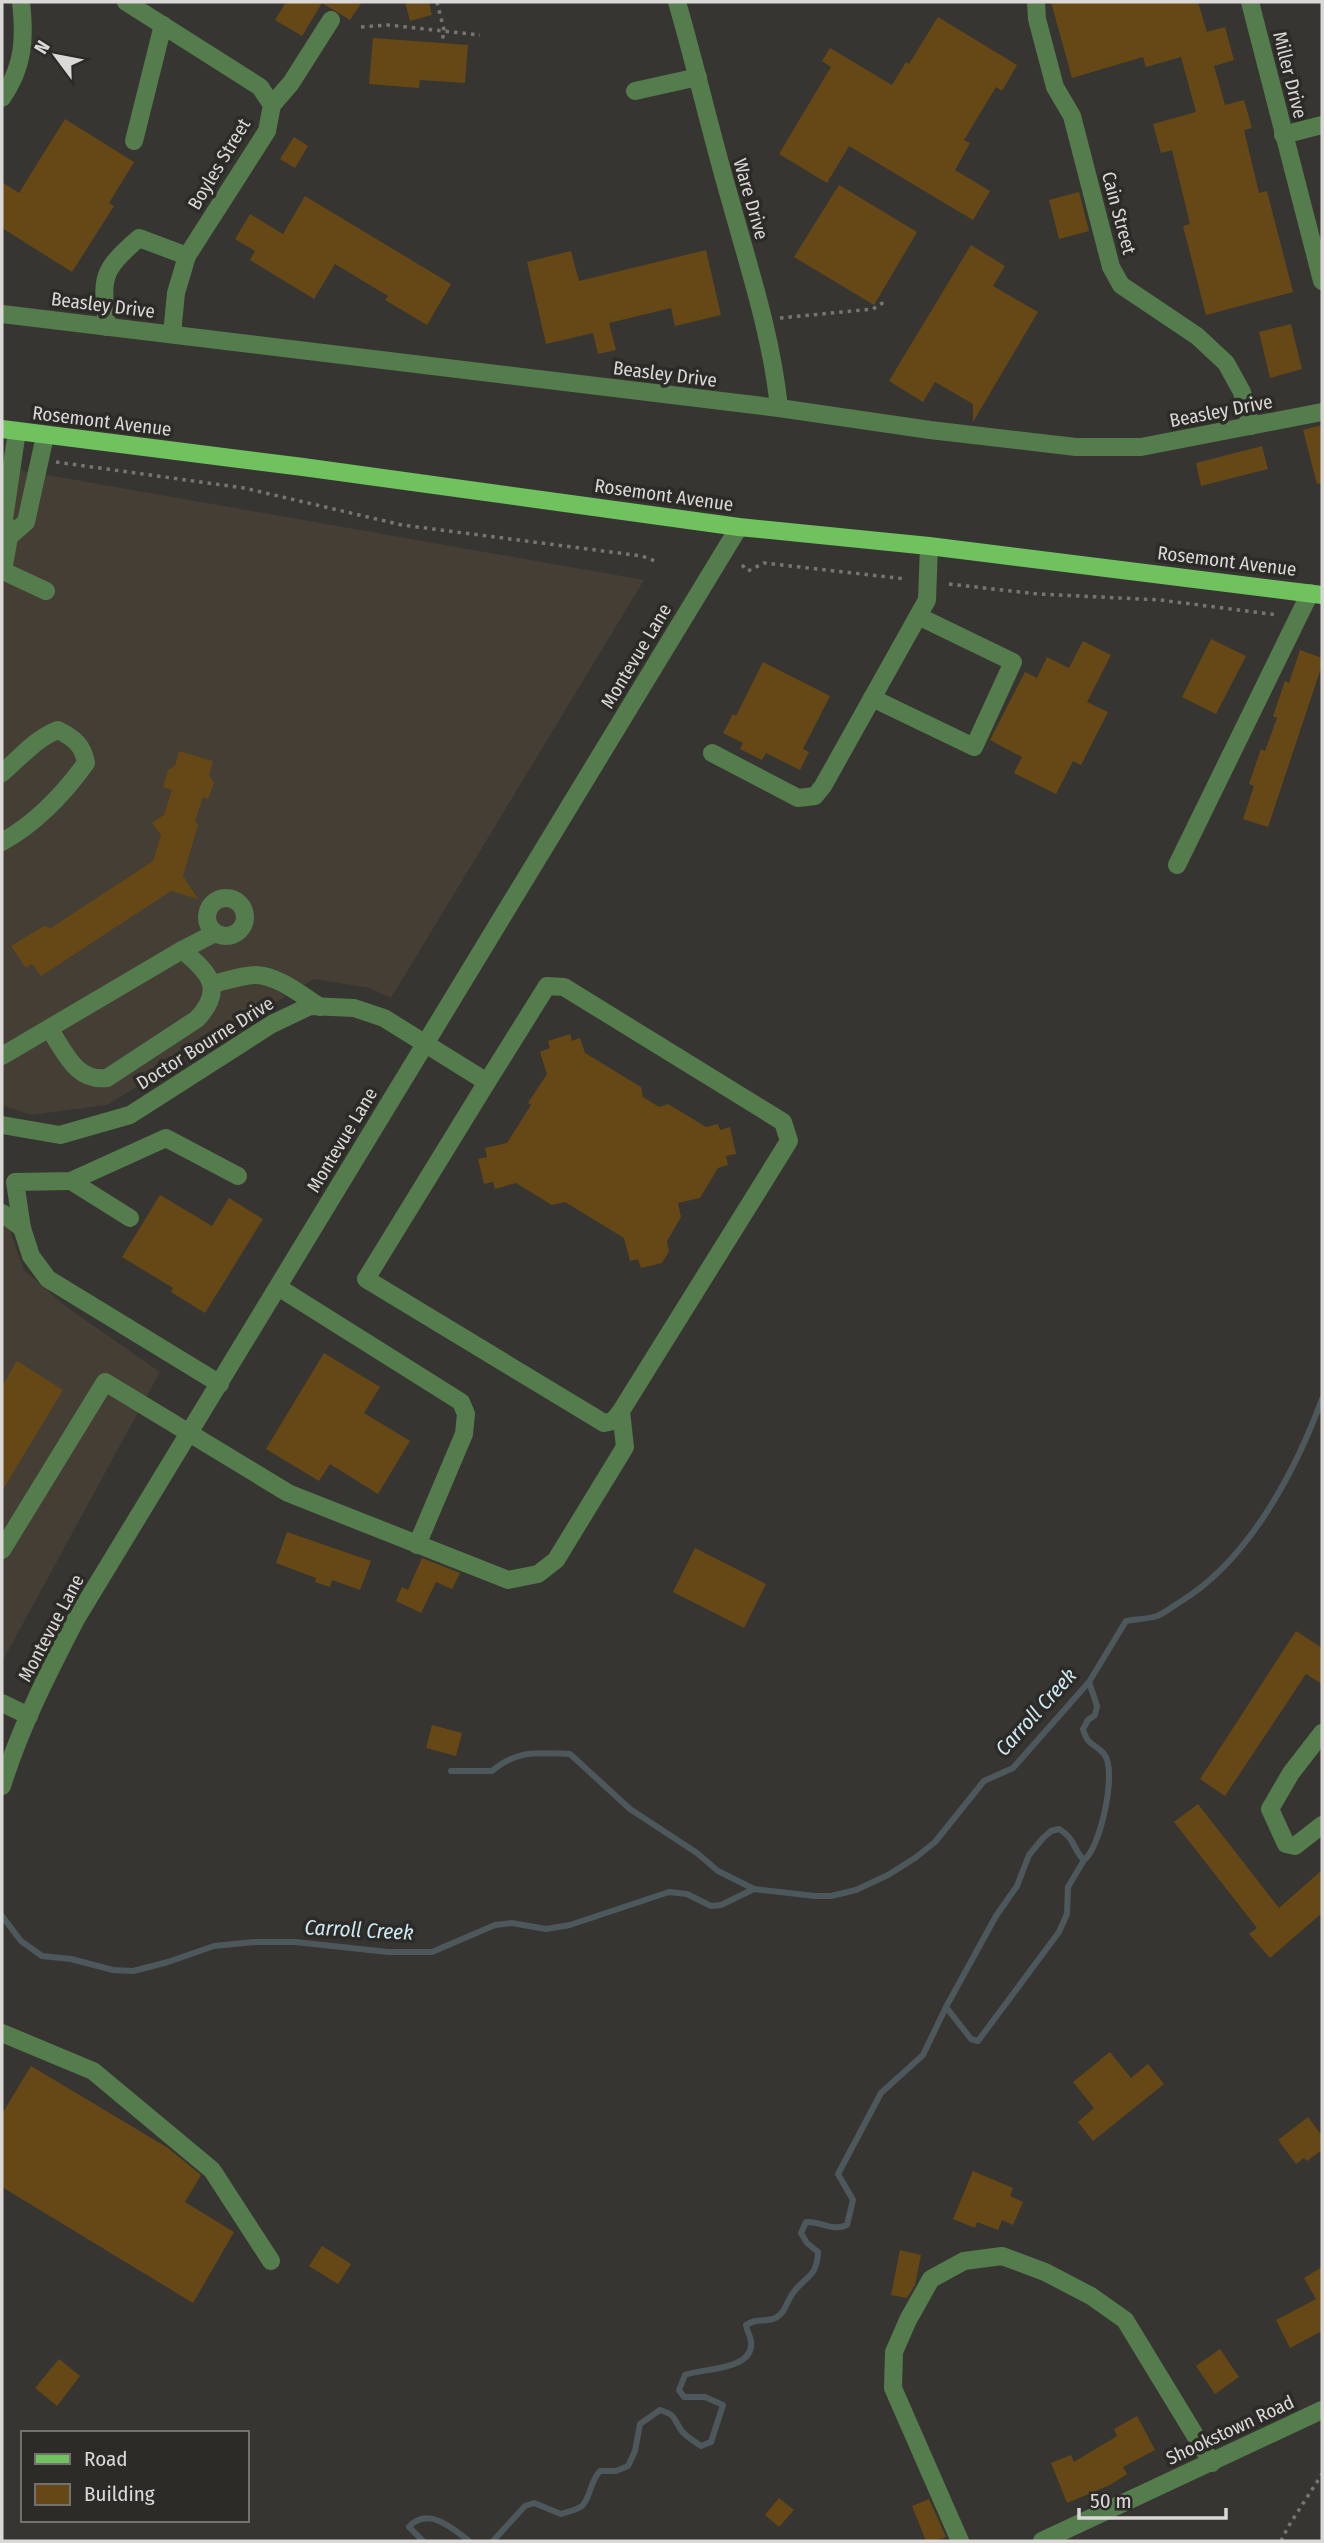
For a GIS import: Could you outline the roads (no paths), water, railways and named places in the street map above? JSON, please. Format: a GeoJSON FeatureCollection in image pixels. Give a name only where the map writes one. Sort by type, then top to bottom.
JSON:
{"type":"FeatureCollection","features":[{"type":"Feature","properties":{"kind":"main road","name":"Rosemont Avenue"},"geometry":{"type":"LineString","coordinates":[[10,430],[739,527],[929,546],[1316,594]]}},
{"type":"Feature","properties":{"kind":"street"},"geometry":{"type":"LineString","coordinates":[[2,98],[23,55],[21,2]]}},
{"type":"Feature","properties":{"kind":"street","name":"Boyles Street"},"geometry":{"type":"LineString","coordinates":[[126,2],[260,87],[272,105],[267,131],[187,256],[176,293],[172,334]]}},
{"type":"Feature","properties":{"kind":"street","name":"Ware Drive"},"geometry":{"type":"LineString","coordinates":[[677,2],[764,321],[775,370],[779,408]]}},
{"type":"Feature","properties":{"kind":"street","name":"Cain Street"},"geometry":{"type":"LineString","coordinates":[[1036,2],[1037,19],[1055,87],[1072,116],[1111,267],[1122,285],[1197,336],[1226,363],[1242,392],[1251,426]]}},
{"type":"Feature","properties":{"kind":"street","name":"Miller Drive"},"geometry":{"type":"LineString","coordinates":[[1251,2],[1322,281]]}},
{"type":"Feature","properties":{"kind":"street"},"geometry":{"type":"LineString","coordinates":[[272,105],[291,83],[331,20]]}},
{"type":"Feature","properties":{"kind":"street"},"geometry":{"type":"LineString","coordinates":[[134,141],[163,25]]}},
{"type":"Feature","properties":{"kind":"street"},"geometry":{"type":"LineString","coordinates":[[635,91],[698,77]]}},
{"type":"Feature","properties":{"kind":"street"},"geometry":{"type":"LineString","coordinates":[[1283,135],[1322,125]]}},
{"type":"Feature","properties":{"kind":"street"},"geometry":{"type":"LineString","coordinates":[[1304,216],[1322,211]]}},
{"type":"Feature","properties":{"kind":"street"},"geometry":{"type":"LineString","coordinates":[[107,327],[103,284],[116,259],[139,239],[187,256]]}},
{"type":"Feature","properties":{"kind":"street","name":"Beasley Drive"},"geometry":{"type":"LineString","coordinates":[[2,314],[779,408],[930,430],[1076,447],[1141,447],[1322,412]]}},
{"type":"Feature","properties":{"kind":"street"},"geometry":{"type":"LineString","coordinates":[[10,430],[4,519],[9,537],[2,573],[46,591]]}},
{"type":"Feature","properties":{"kind":"street"},"geometry":{"type":"LineString","coordinates":[[9,537],[26,522],[45,436]]}},
{"type":"Feature","properties":{"kind":"street","name":"Montevue Lane"},"geometry":{"type":"LineString","coordinates":[[2,1786],[45,1677],[76,1619],[739,527]]}},
{"type":"Feature","properties":{"kind":"street"},"geometry":{"type":"LineString","coordinates":[[712,753],[798,798],[816,796],[927,600],[929,546]]}},
{"type":"Feature","properties":{"kind":"street"},"geometry":{"type":"LineString","coordinates":[[1177,865],[1316,594]]}},
{"type":"Feature","properties":{"kind":"street"},"geometry":{"type":"LineString","coordinates":[[872,698],[974,747],[1013,662],[918,616]]}},
{"type":"Feature","properties":{"kind":"street"},"geometry":{"type":"LineString","coordinates":[[2,773],[44,735],[58,730],[73,737],[84,751],[86,763],[65,792],[18,833],[2,842]]}},
{"type":"Feature","properties":{"kind":"street"},"geometry":{"type":"LineString","coordinates":[[2,1056],[215,933]]}},
{"type":"Feature","properties":{"kind":"street"},"geometry":{"type":"LineString","coordinates":[[50,1030],[76,1069],[94,1080],[107,1078],[197,1019],[207,1009],[213,984],[203,968],[182,950]]}},
{"type":"Feature","properties":{"kind":"street"},"geometry":{"type":"LineString","coordinates":[[213,984],[253,975],[267,976],[320,1007]]}},
{"type":"Feature","properties":{"kind":"street"},"geometry":{"type":"LineString","coordinates":[[547,986],[564,987],[783,1122],[789,1141],[621,1411],[613,1421],[604,1423],[366,1279],[547,986]]}},
{"type":"Feature","properties":{"kind":"street","name":"Doctor Bourne Drive"},"geometry":{"type":"LineString","coordinates":[[2,1125],[60,1135],[130,1115],[272,1024],[310,1006],[354,1008],[384,1018],[487,1082]]}},
{"type":"Feature","properties":{"kind":"street"},"geometry":{"type":"LineString","coordinates":[[220,1384],[48,1279],[31,1256],[22,1228],[15,1182],[71,1181],[166,1138],[238,1176]]}},
{"type":"Feature","properties":{"kind":"street"},"geometry":{"type":"LineString","coordinates":[[71,1181],[130,1218]]}},
{"type":"Feature","properties":{"kind":"street"},"geometry":{"type":"LineString","coordinates":[[2,1213],[22,1228]]}},
{"type":"Feature","properties":{"kind":"street"},"geometry":{"type":"LineString","coordinates":[[278,1287],[461,1402],[466,1414],[464,1434],[417,1545]]}},
{"type":"Feature","properties":{"kind":"street"},"geometry":{"type":"LineString","coordinates":[[2,1550],[106,1382],[288,1493],[508,1580],[538,1574],[556,1560],[625,1447],[621,1411]]}},
{"type":"Feature","properties":{"kind":"street"},"geometry":{"type":"LineString","coordinates":[[2,1703],[29,1716]]}},
{"type":"Feature","properties":{"kind":"street"},"geometry":{"type":"LineString","coordinates":[[1322,1733],[1291,1773],[1270,1809],[1286,1844],[1295,1846],[1322,1825]]}},
{"type":"Feature","properties":{"kind":"street"},"geometry":{"type":"LineString","coordinates":[[2,2033],[93,2071],[212,2170],[271,2261]]}},
{"type":"Feature","properties":{"kind":"street"},"geometry":{"type":"LineString","coordinates":[[960,2541],[893,2388],[894,2352],[908,2320],[931,2279],[964,2261],[1002,2256],[1045,2272],[1091,2296],[1125,2320],[1212,2463]]}},
{"type":"Feature","properties":{"kind":"street","name":"Shookstown Road"},"geometry":{"type":"LineString","coordinates":[[1042,2541],[1322,2410]]}},
{"type":"Feature","properties":{"kind":"waterway","name":"Carroll Creek"},"geometry":{"type":"LineString","coordinates":[[2,1916],[21,1941],[42,1956],[71,1959],[113,1970],[133,1971],[214,1946],[254,1942],[295,1942],[388,1952],[432,1952],[495,1925],[512,1923],[546,1929],[570,1925],[669,1892],[687,1894],[711,1906],[721,1905],[754,1889],[815,1896],[831,1896],[856,1890],[915,1858],[935,1842],[984,1781],[1013,1768],[1089,1682],[1126,1621],[1163,1613],[1205,1584],[1228,1563],[1267,1512],[1298,1456],[1322,1399]]}},
{"type":"Feature","properties":{"kind":"waterway"},"geometry":{"type":"LineString","coordinates":[[493,2541],[525,2506],[534,2503],[561,2514],[582,2506],[600,2471],[616,2471],[628,2466],[635,2451],[640,2424],[660,2410],[672,2415],[683,2432],[701,2446],[711,2442],[723,2405],[705,2397],[684,2397],[679,2390],[685,2375],[726,2367],[745,2358],[750,2351],[751,2341],[746,2325],[773,2319],[783,2311],[797,2287],[813,2272],[817,2261],[818,2252],[807,2243],[801,2233],[806,2222],[832,2227],[847,2225],[853,2200],[838,2174],[881,2093],[923,2055],[996,1916],[1017,1886],[1029,1855],[1051,1831],[1059,1829],[1084,1860],[1096,1841],[1105,1809],[1109,1776],[1104,1754],[1089,1742],[1083,1729],[1095,1715],[1097,1706],[1089,1682]]}},
{"type":"Feature","properties":{"kind":"waterway"},"geometry":{"type":"LineString","coordinates":[[451,1771],[492,1771],[511,1759],[529,1754],[570,1754],[630,1809],[697,1853],[718,1871],[754,1889]]}},
{"type":"Feature","properties":{"kind":"waterway"},"geometry":{"type":"LineString","coordinates":[[946,2007],[971,2039],[978,2041],[1059,1932],[1067,1914],[1068,1887],[1084,1860]]}},
{"type":"Feature","properties":{"kind":"waterway"},"geometry":{"type":"LineString","coordinates":[[423,2541],[409,2527],[424,2518],[440,2521],[469,2541]]}}]}
